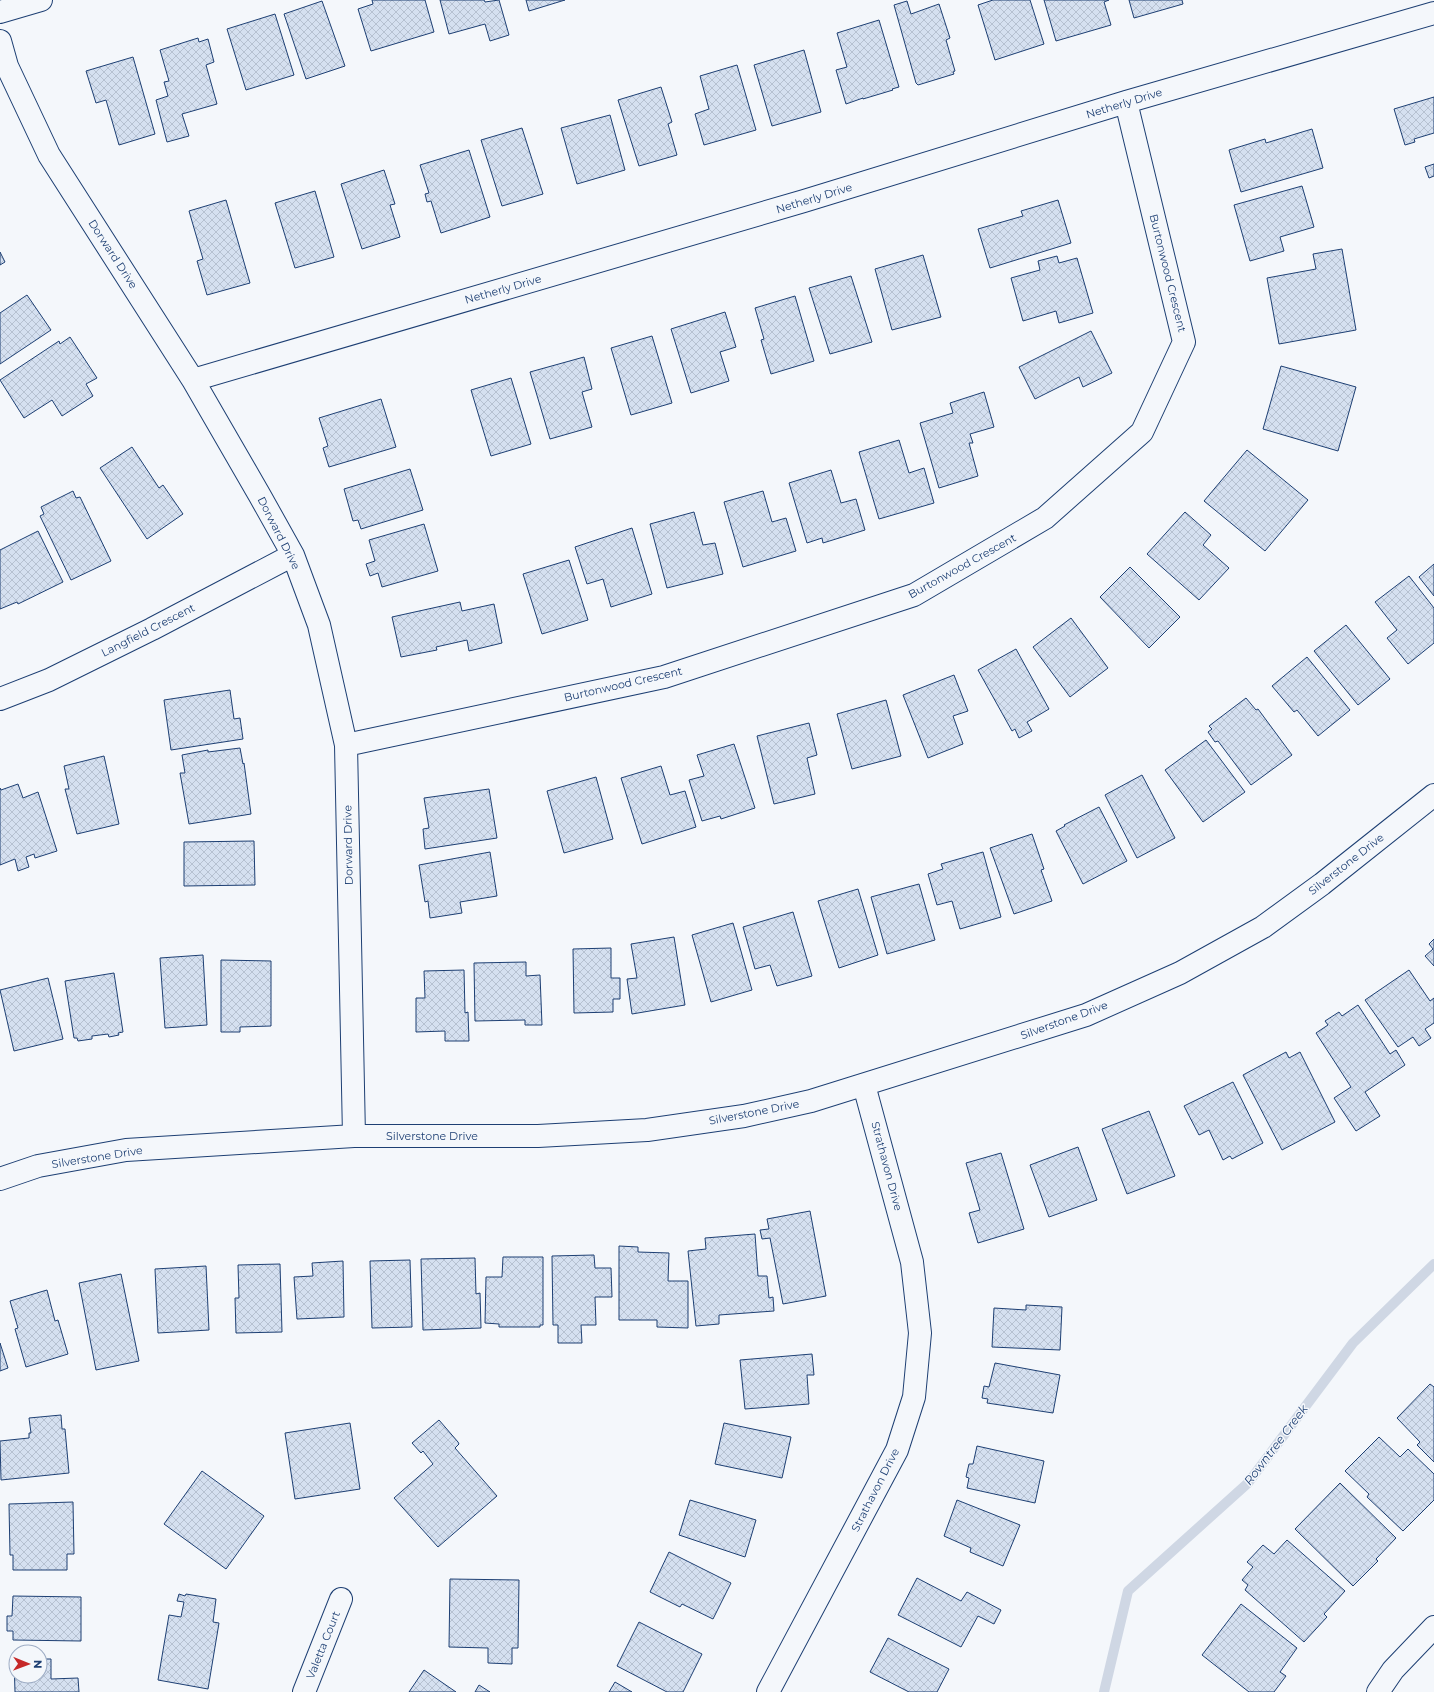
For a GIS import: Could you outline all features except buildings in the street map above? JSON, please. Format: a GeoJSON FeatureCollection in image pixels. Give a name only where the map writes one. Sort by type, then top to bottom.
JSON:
{"type":"FeatureCollection","features":[{"type":"Feature","properties":{"kind":"street"},"geometry":{"type":"LineString","coordinates":[[0,12],[41,0]]}},
{"type":"Feature","properties":{"kind":"street","name":"Netherly Drive"},"geometry":{"type":"LineString","coordinates":[[193,380],[804,201],[1126,102],[1434,13]]}},
{"type":"Feature","properties":{"kind":"street","name":"Dorward Drive"},"geometry":{"type":"LineString","coordinates":[[0,40],[7,66],[49,155],[193,380],[293,556],[319,625],[346,745],[354,1136]]}},
{"type":"Feature","properties":{"kind":"street","name":"Burtonwood Crescent"},"geometry":{"type":"LineString","coordinates":[[346,745],[679,672],[914,595],[1045,518],[1142,432],[1184,342],[1126,102]]}},
{"type":"Feature","properties":{"kind":"street","name":"Langfield Crescent"},"geometry":{"type":"LineString","coordinates":[[0,699],[49,680],[293,556]]}},
{"type":"Feature","properties":{"kind":"street","name":"Silverstone Drive"},"geometry":{"type":"LineString","coordinates":[[0,1179],[38,1166],[126,1150],[354,1136],[538,1136],[647,1130],[744,1116],[811,1101],[1086,1015],[1180,973],[1264,926],[1322,884],[1434,795]]}},
{"type":"Feature","properties":{"kind":"street","name":"Strathavon Drive"},"geometry":{"type":"LineString","coordinates":[[768,1692],[897,1450],[914,1397],[920,1333],[912,1262],[864,1085]]}},
{"type":"Feature","properties":{"kind":"street","name":"Valetta Court"},"geometry":{"type":"LineString","coordinates":[[304,1692],[341,1599]]}},
{"type":"Feature","properties":{"kind":"street"},"geometry":{"type":"LineString","coordinates":[[1378,1692],[1393,1670],[1434,1627]]}},
{"type":"Feature","properties":{"kind":"waterway","name":"Rowntree Creek"},"geometry":{"type":"LineString","coordinates":[[1104,1692],[1128,1591],[1248,1483],[1353,1343],[1434,1264]]}}]}
